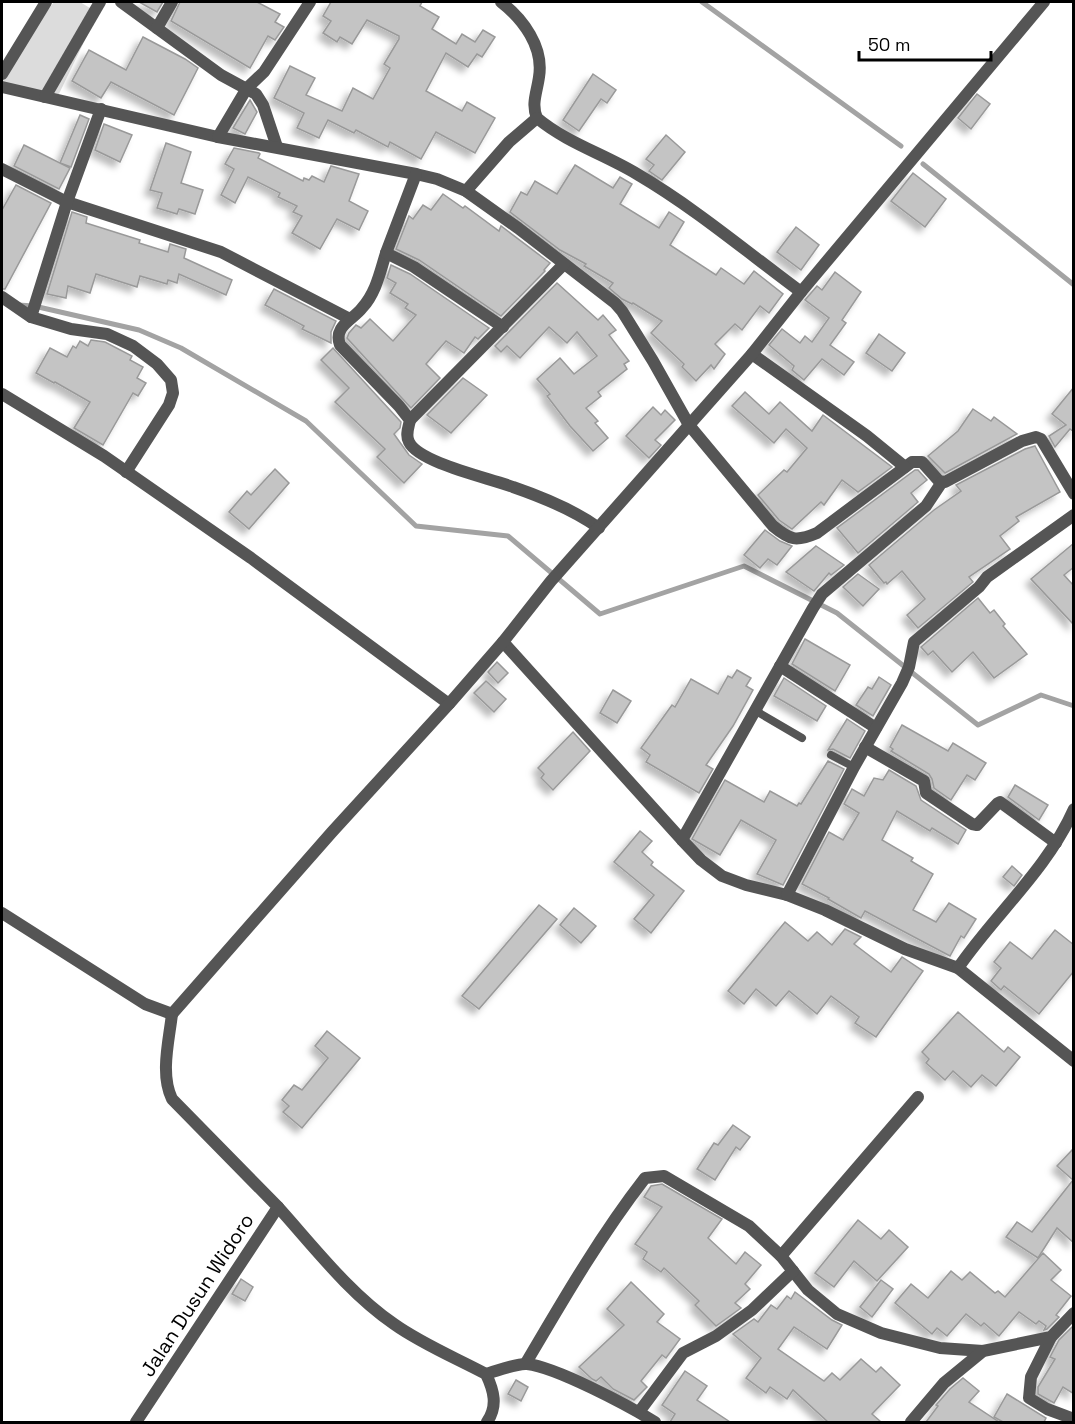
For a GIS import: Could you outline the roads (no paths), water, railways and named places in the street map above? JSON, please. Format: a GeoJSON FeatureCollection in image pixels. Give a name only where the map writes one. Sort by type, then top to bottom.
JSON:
{"type":"FeatureCollection","features":[{"type":"Feature","properties":{"kind":"street"},"geometry":{"type":"LineString","coordinates":[[2,74],[46,2]]}},
{"type":"Feature","properties":{"kind":"street"},"geometry":{"type":"LineString","coordinates":[[45,97],[99,2]]}},
{"type":"Feature","properties":{"kind":"street"},"geometry":{"type":"LineString","coordinates":[[121,2],[221,75],[256,94],[263,105],[277,147]]}},
{"type":"Feature","properties":{"kind":"street"},"geometry":{"type":"LineString","coordinates":[[156,28],[172,2]]}},
{"type":"Feature","properties":{"kind":"street"},"geometry":{"type":"LineString","coordinates":[[218,136],[247,88],[264,72],[310,2]]}},
{"type":"Feature","properties":{"kind":"street"},"geometry":{"type":"LineString","coordinates":[[501,2],[528,31],[538,55],[540,74],[534,102],[537,118],[569,140],[639,175],[683,204],[801,292]]}},
{"type":"Feature","properties":{"kind":"street"},"geometry":{"type":"LineString","coordinates":[[2,913],[145,1004],[172,1014],[332,831],[449,704],[552,581],[752,354],[801,292],[1044,2]]}},
{"type":"Feature","properties":{"kind":"street"},"geometry":{"type":"LineString","coordinates":[[2,87],[218,136],[416,174],[437,179],[466,191],[609,298],[622,311],[689,425],[773,526],[790,538],[800,540],[817,533],[912,462],[922,462],[942,482]]}},
{"type":"Feature","properties":{"kind":"street"},"geometry":{"type":"LineString","coordinates":[[31,317],[67,202],[101,109]]}},
{"type":"Feature","properties":{"kind":"street"},"geometry":{"type":"LineString","coordinates":[[466,191],[509,142],[537,118]]}},
{"type":"Feature","properties":{"kind":"street"},"geometry":{"type":"LineString","coordinates":[[2,169],[67,202],[221,252],[350,319]]}},
{"type":"Feature","properties":{"kind":"street"},"geometry":{"type":"LineString","coordinates":[[410,420],[399,406],[354,362],[338,341],[339,331],[343,325],[362,309],[370,297],[416,174]]}},
{"type":"Feature","properties":{"kind":"street"},"geometry":{"type":"LineString","coordinates":[[386,253],[414,267],[503,327]]}},
{"type":"Feature","properties":{"kind":"street"},"geometry":{"type":"LineString","coordinates":[[564,264],[410,420],[407,436],[409,443],[420,453],[451,467],[515,488],[578,515],[600,528]]}},
{"type":"Feature","properties":{"kind":"street"},"geometry":{"type":"LineString","coordinates":[[2,297],[31,317],[71,329],[107,334],[133,346],[158,364],[171,380],[173,393],[169,405],[126,472]]}},
{"type":"Feature","properties":{"kind":"street"},"geometry":{"type":"LineString","coordinates":[[752,354],[905,466]]}},
{"type":"Feature","properties":{"kind":"street"},"geometry":{"type":"LineString","coordinates":[[2,394],[104,456],[250,558],[449,704]]}},
{"type":"Feature","properties":{"kind":"street"},"geometry":{"type":"LineString","coordinates":[[682,840],[822,594],[926,506],[942,482],[978,466],[1022,441],[1039,437],[1074,494]]}},
{"type":"Feature","properties":{"kind":"street"},"geometry":{"type":"LineString","coordinates":[[787,895],[907,671],[914,642],[979,587],[989,575],[1074,514]]}},
{"type":"Feature","properties":{"kind":"street"},"geometry":{"type":"LineString","coordinates":[[503,642],[682,840],[701,860],[722,876],[746,885],[787,895],[825,910],[905,949],[958,968],[1074,1061]]}},
{"type":"Feature","properties":{"kind":"street"},"geometry":{"type":"LineString","coordinates":[[780,666],[876,728]]}},
{"type":"Feature","properties":{"kind":"street"},"geometry":{"type":"LineString","coordinates":[[866,747],[924,781],[926,793],[972,824],[977,825],[1000,802],[1056,843]]}},
{"type":"Feature","properties":{"kind":"street"},"geometry":{"type":"LineString","coordinates":[[958,968],[976,942],[1023,887],[1056,843],[1074,809]]}},
{"type":"Feature","properties":{"kind":"street","name":"Jalan Dusun Widoro"},"geometry":{"type":"LineString","coordinates":[[136,1422],[278,1208],[172,1099],[167,1087],[166,1070],[172,1014]]}},
{"type":"Feature","properties":{"kind":"street"},"geometry":{"type":"LineString","coordinates":[[781,1256],[918,1096]]}},
{"type":"Feature","properties":{"kind":"street"},"geometry":{"type":"LineString","coordinates":[[526,1363],[570,1287],[645,1178],[664,1176],[749,1226],[781,1256],[808,1290],[837,1314],[881,1333],[940,1348],[983,1351],[1051,1337]]}},
{"type":"Feature","properties":{"kind":"street"},"geometry":{"type":"LineString","coordinates":[[278,1208],[352,1287],[382,1315],[403,1331],[486,1374],[495,1397],[487,1422]]}},
{"type":"Feature","properties":{"kind":"street"},"geometry":{"type":"LineString","coordinates":[[639,1412],[683,1353],[716,1336],[752,1310],[793,1271]]}},
{"type":"Feature","properties":{"kind":"street"},"geometry":{"type":"LineString","coordinates":[[1074,1313],[1051,1337],[1031,1377],[1029,1398],[1047,1409],[1074,1419]]}},
{"type":"Feature","properties":{"kind":"street"},"geometry":{"type":"LineString","coordinates":[[911,1422],[944,1383],[983,1351]]}},
{"type":"Feature","properties":{"kind":"street"},"geometry":{"type":"LineString","coordinates":[[486,1374],[526,1363],[560,1374],[655,1422]]}},
{"type":"Feature","properties":{"kind":"lane"},"geometry":{"type":"LineString","coordinates":[[756,711],[802,738]]}},
{"type":"Feature","properties":{"kind":"lane"},"geometry":{"type":"LineString","coordinates":[[831,755],[854,767]]}},
{"type":"Feature","properties":{"kind":"waterway"},"geometry":{"type":"LineString","coordinates":[[702,2],[901,146]]}},
{"type":"Feature","properties":{"kind":"waterway"},"geometry":{"type":"LineString","coordinates":[[923,164],[1074,285]]}},
{"type":"Feature","properties":{"kind":"waterway"},"geometry":{"type":"LineString","coordinates":[[18,305],[34,306],[139,330],[181,348],[306,421],[416,526],[508,536],[600,614],[744,566],[837,613],[978,725],[1041,695],[1074,706]]}}]}
